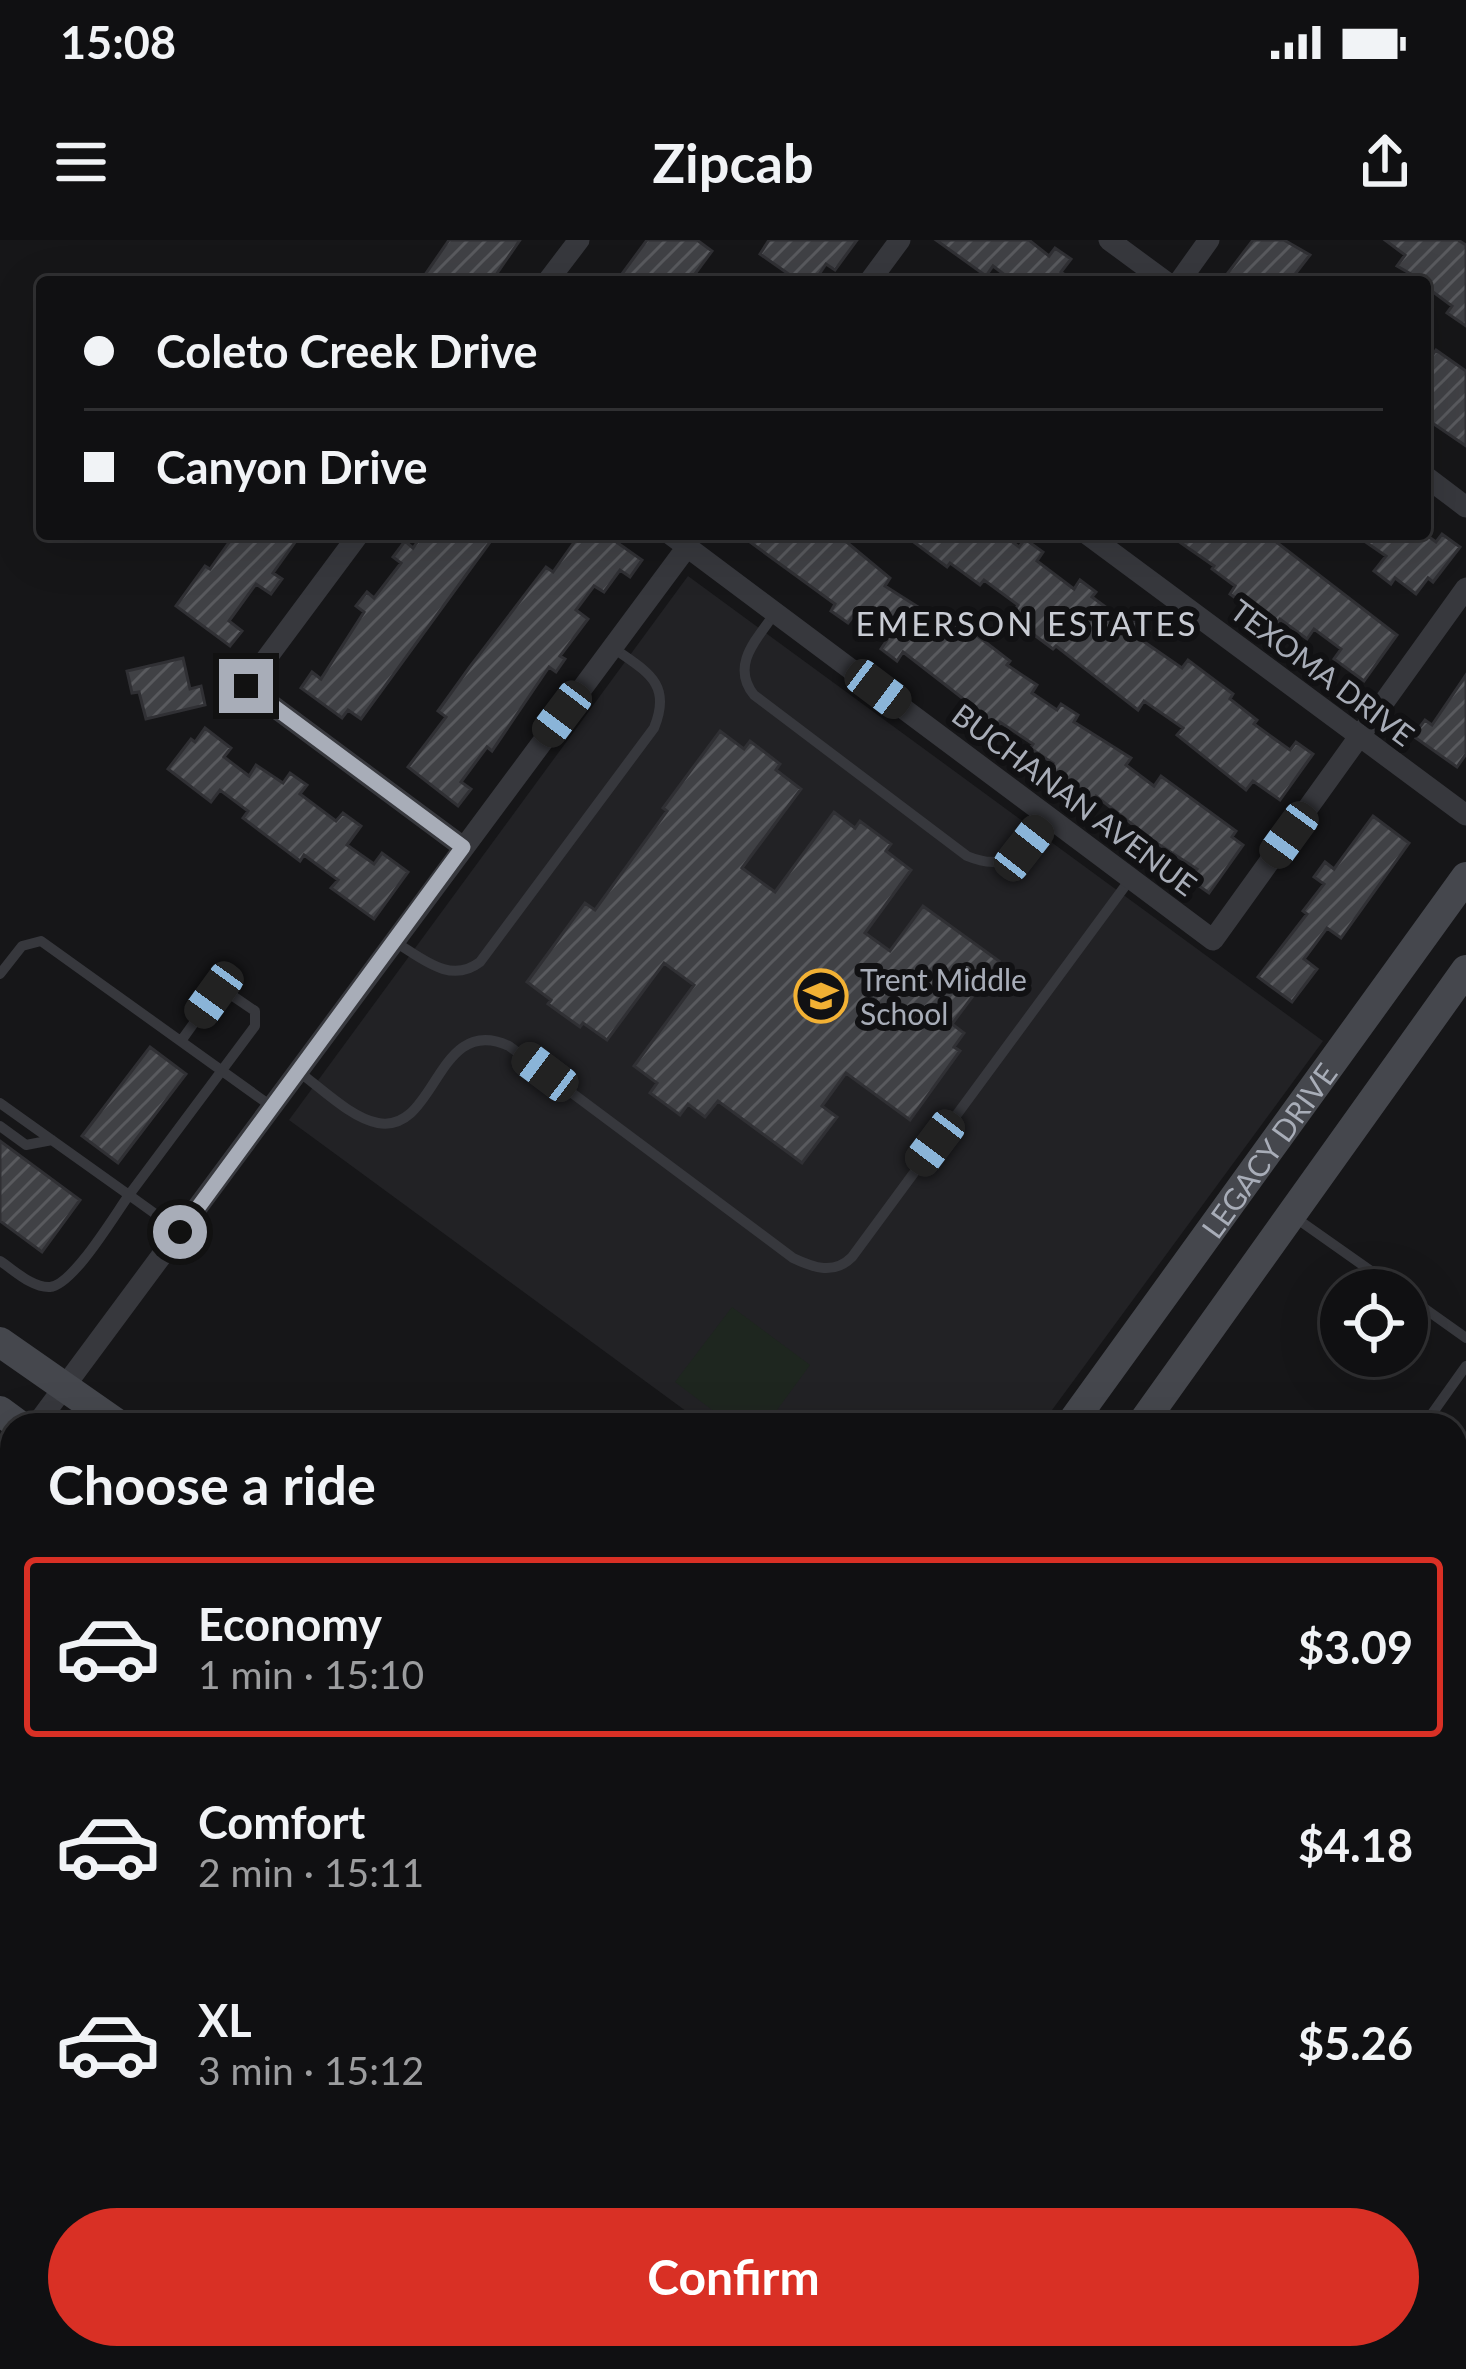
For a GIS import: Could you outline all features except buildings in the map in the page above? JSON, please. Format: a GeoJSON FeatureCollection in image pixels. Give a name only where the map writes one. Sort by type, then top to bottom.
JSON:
{"type":"FeatureCollection","features":[{"type":"Feature","properties":{"kind":"main road","name":"LEGACY DRIVE"},"geometry":{"type":"LineString","coordinates":[[1079,1413],[1466,877]]}},
{"type":"Feature","properties":{"kind":"main road","name":"LEGACY DRIVE"},"geometry":{"type":"LineString","coordinates":[[1149,1413],[1466,970]]}},
{"type":"Feature","properties":{"kind":"main road"},"geometry":{"type":"LineString","coordinates":[[1248,1183],[1290,1214]]}},
{"type":"Feature","properties":{"kind":"main road"},"geometry":{"type":"LineString","coordinates":[[0,1342],[102,1413]]}},
{"type":"Feature","properties":{"kind":"street"},"geometry":{"type":"LineString","coordinates":[[552,276],[579,240]]}},
{"type":"Feature","properties":{"kind":"street"},"geometry":{"type":"LineString","coordinates":[[873,276],[900,240]]}},
{"type":"Feature","properties":{"kind":"street"},"geometry":{"type":"LineString","coordinates":[[1109,240],[1158,276]]}},
{"type":"Feature","properties":{"kind":"street"},"geometry":{"type":"LineString","coordinates":[[1183,276],[1209,240]]}},
{"type":"Feature","properties":{"kind":"street"},"geometry":{"type":"LineString","coordinates":[[1431,481],[1466,507]]}},
{"type":"Feature","properties":{"kind":"street"},"geometry":{"type":"LineString","coordinates":[[355,540],[246,686],[463,847]]}},
{"type":"Feature","properties":{"kind":"street"},"geometry":{"type":"LineString","coordinates":[[44,1413],[612,647],[678,540]]}},
{"type":"Feature","properties":{"kind":"street","name":"BUCHANAN AVENUE"},"geometry":{"type":"LineString","coordinates":[[678,540],[1213,940],[1358,736]]}},
{"type":"Feature","properties":{"kind":"street","name":"TEXOMA DRIVE"},"geometry":{"type":"LineString","coordinates":[[1095,540],[1466,815]]}},
{"type":"Feature","properties":{"kind":"street"},"geometry":{"type":"LineString","coordinates":[[1358,736],[1466,588]]}},
{"type":"Feature","properties":{"kind":"lane"},"geometry":{"type":"LineString","coordinates":[[775,613],[746,655],[746,685],[967,856],[989,865],[1005,862],[1024,848],[1048,816]]}},
{"type":"Feature","properties":{"kind":"lane"},"geometry":{"type":"LineString","coordinates":[[395,941],[437,968],[455,973],[480,962],[640,746],[659,715],[659,688],[649,674],[612,647]]}},
{"type":"Feature","properties":{"kind":"lane"},"geometry":{"type":"LineString","coordinates":[[299,1072],[368,1120],[394,1123],[412,1111],[463,1047],[495,1039],[793,1258],[824,1270],[836,1268],[851,1257],[1131,878]]}},
{"type":"Feature","properties":{"kind":"lane"},"geometry":{"type":"LineString","coordinates":[[0,974],[22,946],[40,940],[273,1107]]}},
{"type":"Feature","properties":{"kind":"lane"},"geometry":{"type":"LineString","coordinates":[[0,1261],[32,1283],[48,1287],[65,1282],[255,1026],[255,1011],[227,992],[214,995],[181,1041]]}},
{"type":"Feature","properties":{"kind":"lane"},"geometry":{"type":"LineString","coordinates":[[0,1103],[180,1232]]}},
{"type":"Feature","properties":{"kind":"lane"},"geometry":{"type":"LineString","coordinates":[[0,1126],[26,1145],[52,1140]]}},
{"type":"Feature","properties":{"kind":"lane"},"geometry":{"type":"LineString","coordinates":[[1290,1214],[1368,1269]]}},
{"type":"Feature","properties":{"kind":"lane"},"geometry":{"type":"LineString","coordinates":[[1428,1311],[1466,1338]]}},
{"type":"Feature","properties":{"kind":"lane"},"geometry":{"type":"LineString","coordinates":[[1433,1413],[1466,1366]]}},
{"type":"Feature","properties":{"kind":"shaded area","name":"Trent Middle School"},"geometry":{"type":"Polygon","coordinates":[[[688,576],[1323,1041],[1050,1413],[689,1413],[289,1120],[688,576]]]}},
{"type":"Feature","properties":{"kind":"shaded area"},"geometry":{"type":"Polygon","coordinates":[[[732,1307],[810,1365],[775,1413],[716,1413],[675,1382],[732,1307]]]}},
{"type":"Feature","properties":{"kind":"place","name":"Trent Middle School"},"geometry":{"type":"Point","coordinates":[821,996]}},
{"type":"Feature","properties":{"kind":"district","name":"EMERSON ESTATES"},"geometry":{"type":"Point","coordinates":[1027,623]}},
{"type":"Feature","properties":{"kind":"route"},"geometry":{"type":"LineString","coordinates":[[180,1232],[463,847],[246,686]]}}]}
